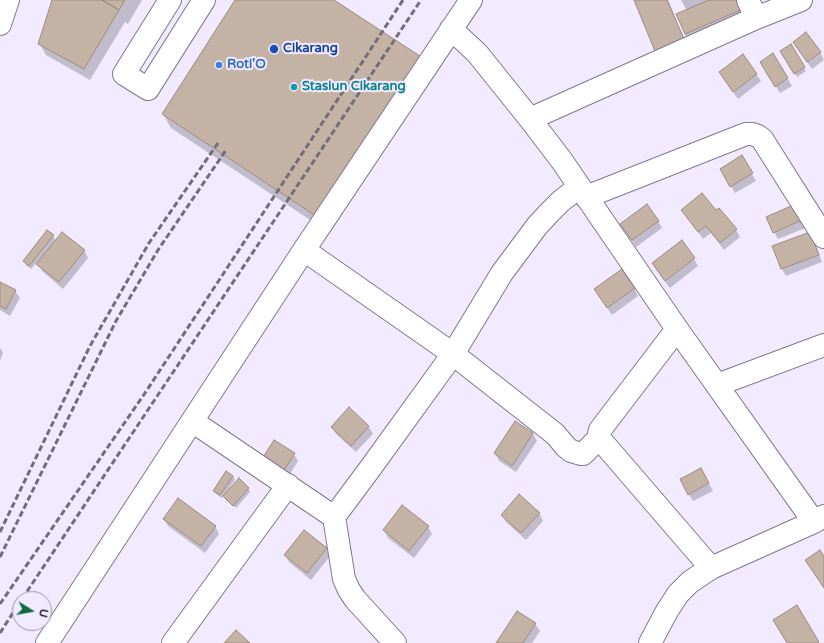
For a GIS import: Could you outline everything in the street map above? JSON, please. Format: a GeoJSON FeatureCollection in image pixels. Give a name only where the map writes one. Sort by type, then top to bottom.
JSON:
{"type":"FeatureCollection","features":[{"type":"Feature","properties":{"kind":"main road"},"geometry":{"type":"LineString","coordinates":[[0,24],[8,0]]}},
{"type":"Feature","properties":{"kind":"main road"},"geometry":{"type":"LineString","coordinates":[[170,0],[124,74],[148,89],[204,0]]}},
{"type":"Feature","properties":{"kind":"main road"},"geometry":{"type":"LineString","coordinates":[[47,643],[304,250],[471,0]]}},
{"type":"Feature","properties":{"kind":"main road"},"geometry":{"type":"LineString","coordinates":[[530,119],[708,41],[752,9],[801,0]]}},
{"type":"Feature","properties":{"kind":"main road"},"geometry":{"type":"LineString","coordinates":[[451,29],[477,53],[530,119],[583,192],[717,385],[819,519],[711,568],[690,582],[678,594],[650,643]]}},
{"type":"Feature","properties":{"kind":"main road"},"geometry":{"type":"LineString","coordinates":[[334,517],[370,470],[453,354],[502,273],[537,226],[561,201],[746,134],[752,134],[762,139],[823,232]]}},
{"type":"Feature","properties":{"kind":"main road"},"geometry":{"type":"LineString","coordinates":[[304,250],[453,354],[556,434],[571,451],[580,454],[583,454],[599,438],[600,430],[677,329]]}},
{"type":"Feature","properties":{"kind":"main road"},"geometry":{"type":"LineString","coordinates":[[717,385],[824,345]]}},
{"type":"Feature","properties":{"kind":"main road"},"geometry":{"type":"LineString","coordinates":[[192,421],[334,517],[344,579],[349,590],[395,643]]}},
{"type":"Feature","properties":{"kind":"main road"},"geometry":{"type":"LineString","coordinates":[[599,438],[711,568]]}},
{"type":"Feature","properties":{"kind":"main road"},"geometry":{"type":"LineString","coordinates":[[173,643],[288,485]]}},
{"type":"Feature","properties":{"kind":"building"},"geometry":{"type":"Polygon","coordinates":[[[52,0],[102,0],[119,10],[84,69],[38,44],[52,0]]]}},
{"type":"Feature","properties":{"kind":"building"},"geometry":{"type":"Polygon","coordinates":[[[102,0],[125,0],[119,10],[102,0]]]}},
{"type":"Feature","properties":{"kind":"building","name":"Stasiun Cikarang"},"geometry":{"type":"Polygon","coordinates":[[[235,0],[334,0],[426,60],[322,220],[162,114],[235,0]]]}},
{"type":"Feature","properties":{"kind":"building"},"geometry":{"type":"Polygon","coordinates":[[[634,0],[667,0],[684,39],[655,51],[634,0]]]}},
{"type":"Feature","properties":{"kind":"building"},"geometry":{"type":"Polygon","coordinates":[[[709,0],[739,0],[743,9],[685,34],[676,14],[709,0]]]}},
{"type":"Feature","properties":{"kind":"building"},"geometry":{"type":"Polygon","coordinates":[[[806,32],[821,52],[807,62],[793,42],[806,32]]]}},
{"type":"Feature","properties":{"kind":"building"},"geometry":{"type":"Polygon","coordinates":[[[791,44],[805,67],[794,74],[780,51],[791,44]]]}},
{"type":"Feature","properties":{"kind":"building"},"geometry":{"type":"Polygon","coordinates":[[[773,53],[788,78],[775,87],[760,62],[773,53]]]}},
{"type":"Feature","properties":{"kind":"building"},"geometry":{"type":"Polygon","coordinates":[[[743,54],[757,74],[733,92],[719,72],[743,54]]]}},
{"type":"Feature","properties":{"kind":"building"},"geometry":{"type":"Polygon","coordinates":[[[742,155],[753,173],[730,187],[720,169],[742,155]]]}},
{"type":"Feature","properties":{"kind":"building"},"geometry":{"type":"Polygon","coordinates":[[[702,193],[716,210],[719,208],[737,229],[720,243],[706,226],[698,232],[681,210],[702,193]]]}},
{"type":"Feature","properties":{"kind":"building"},"geometry":{"type":"Polygon","coordinates":[[[798,203],[804,219],[773,233],[766,217],[798,203]]]}},
{"type":"Feature","properties":{"kind":"building"},"geometry":{"type":"Polygon","coordinates":[[[647,204],[659,221],[632,240],[620,224],[647,204]]]}},
{"type":"Feature","properties":{"kind":"building"},"geometry":{"type":"Polygon","coordinates":[[[47,230],[54,235],[29,266],[23,261],[47,230]]]}},
{"type":"Feature","properties":{"kind":"building"},"geometry":{"type":"Polygon","coordinates":[[[62,232],[85,250],[59,282],[36,264],[62,232]]]}},
{"type":"Feature","properties":{"kind":"building"},"geometry":{"type":"Polygon","coordinates":[[[810,232],[819,255],[781,269],[772,246],[810,232]]]}},
{"type":"Feature","properties":{"kind":"building"},"geometry":{"type":"Polygon","coordinates":[[[682,240],[695,258],[665,281],[652,263],[682,240]]]}},
{"type":"Feature","properties":{"kind":"building"},"geometry":{"type":"Polygon","coordinates":[[[622,269],[635,288],[607,308],[594,289],[622,269]]]}},
{"type":"Feature","properties":{"kind":"building"},"geometry":{"type":"Polygon","coordinates":[[[0,282],[16,290],[6,309],[0,306],[0,282]]]}},
{"type":"Feature","properties":{"kind":"building"},"geometry":{"type":"Polygon","coordinates":[[[349,407],[369,426],[351,446],[331,427],[349,407]]]}},
{"type":"Feature","properties":{"kind":"building"},"geometry":{"type":"Polygon","coordinates":[[[515,421],[533,433],[512,466],[494,453],[515,421]]]}},
{"type":"Feature","properties":{"kind":"building"},"geometry":{"type":"Polygon","coordinates":[[[274,440],[295,453],[281,475],[260,462],[274,440]]]}},
{"type":"Feature","properties":{"kind":"building"},"geometry":{"type":"Polygon","coordinates":[[[701,468],[709,483],[688,495],[680,479],[701,468]]]}},
{"type":"Feature","properties":{"kind":"building"},"geometry":{"type":"Polygon","coordinates":[[[226,471],[233,476],[220,495],[213,491],[226,471]]]}},
{"type":"Feature","properties":{"kind":"building"},"geometry":{"type":"Polygon","coordinates":[[[239,478],[249,488],[233,506],[223,496],[239,478]]]}},
{"type":"Feature","properties":{"kind":"building"},"geometry":{"type":"Polygon","coordinates":[[[519,494],[540,513],[521,533],[501,515],[519,494]]]}},
{"type":"Feature","properties":{"kind":"building"},"geometry":{"type":"Polygon","coordinates":[[[178,498],[216,526],[201,546],[163,519],[178,498]]]}},
{"type":"Feature","properties":{"kind":"building"},"geometry":{"type":"Polygon","coordinates":[[[402,505],[429,526],[409,551],[383,530],[402,505]]]}},
{"type":"Feature","properties":{"kind":"building"},"geometry":{"type":"Polygon","coordinates":[[[304,530],[327,548],[307,573],[284,555],[304,530]]]}},
{"type":"Feature","properties":{"kind":"building"},"geometry":{"type":"Polygon","coordinates":[[[820,550],[824,556],[824,588],[805,560],[820,550]]]}},
{"type":"Feature","properties":{"kind":"building"},"geometry":{"type":"Polygon","coordinates":[[[797,605],[819,642],[787,643],[773,620],[797,605]]]}},
{"type":"Feature","properties":{"kind":"building"},"geometry":{"type":"Polygon","coordinates":[[[517,611],[536,623],[523,643],[496,643],[517,611]]]}},
{"type":"Feature","properties":{"kind":"building"},"geometry":{"type":"Polygon","coordinates":[[[236,630],[250,643],[224,643],[236,630]]]}},
{"type":"Feature","properties":{"kind":"railway"},"geometry":{"type":"LineString","coordinates":[[0,604],[145,393],[403,0]]}},
{"type":"Feature","properties":{"kind":"railway"},"geometry":{"type":"LineString","coordinates":[[27,591],[421,0]]}},
{"type":"Feature","properties":{"kind":"railway"},"geometry":{"type":"LineString","coordinates":[[0,532],[90,346],[149,243],[218,143]]}},
{"type":"Feature","properties":{"kind":"railway"},"geometry":{"type":"LineString","coordinates":[[0,557],[116,321],[158,250],[226,150]]}},
{"type":"Feature","properties":{"kind":"railway"},"geometry":{"type":"LineString","coordinates":[[0,633],[12,614]]}},
{"type":"Feature","properties":{"kind":"place","name":"Cikarang"},"geometry":{"type":"Point","coordinates":[274,49]}},
{"type":"Feature","properties":{"kind":"place","name":"Roti'O"},"geometry":{"type":"Point","coordinates":[219,65]}},
{"type":"Feature","properties":{"kind":"place","name":"Stasiun Cikarang"},"geometry":{"type":"Point","coordinates":[294,87]}}]}
